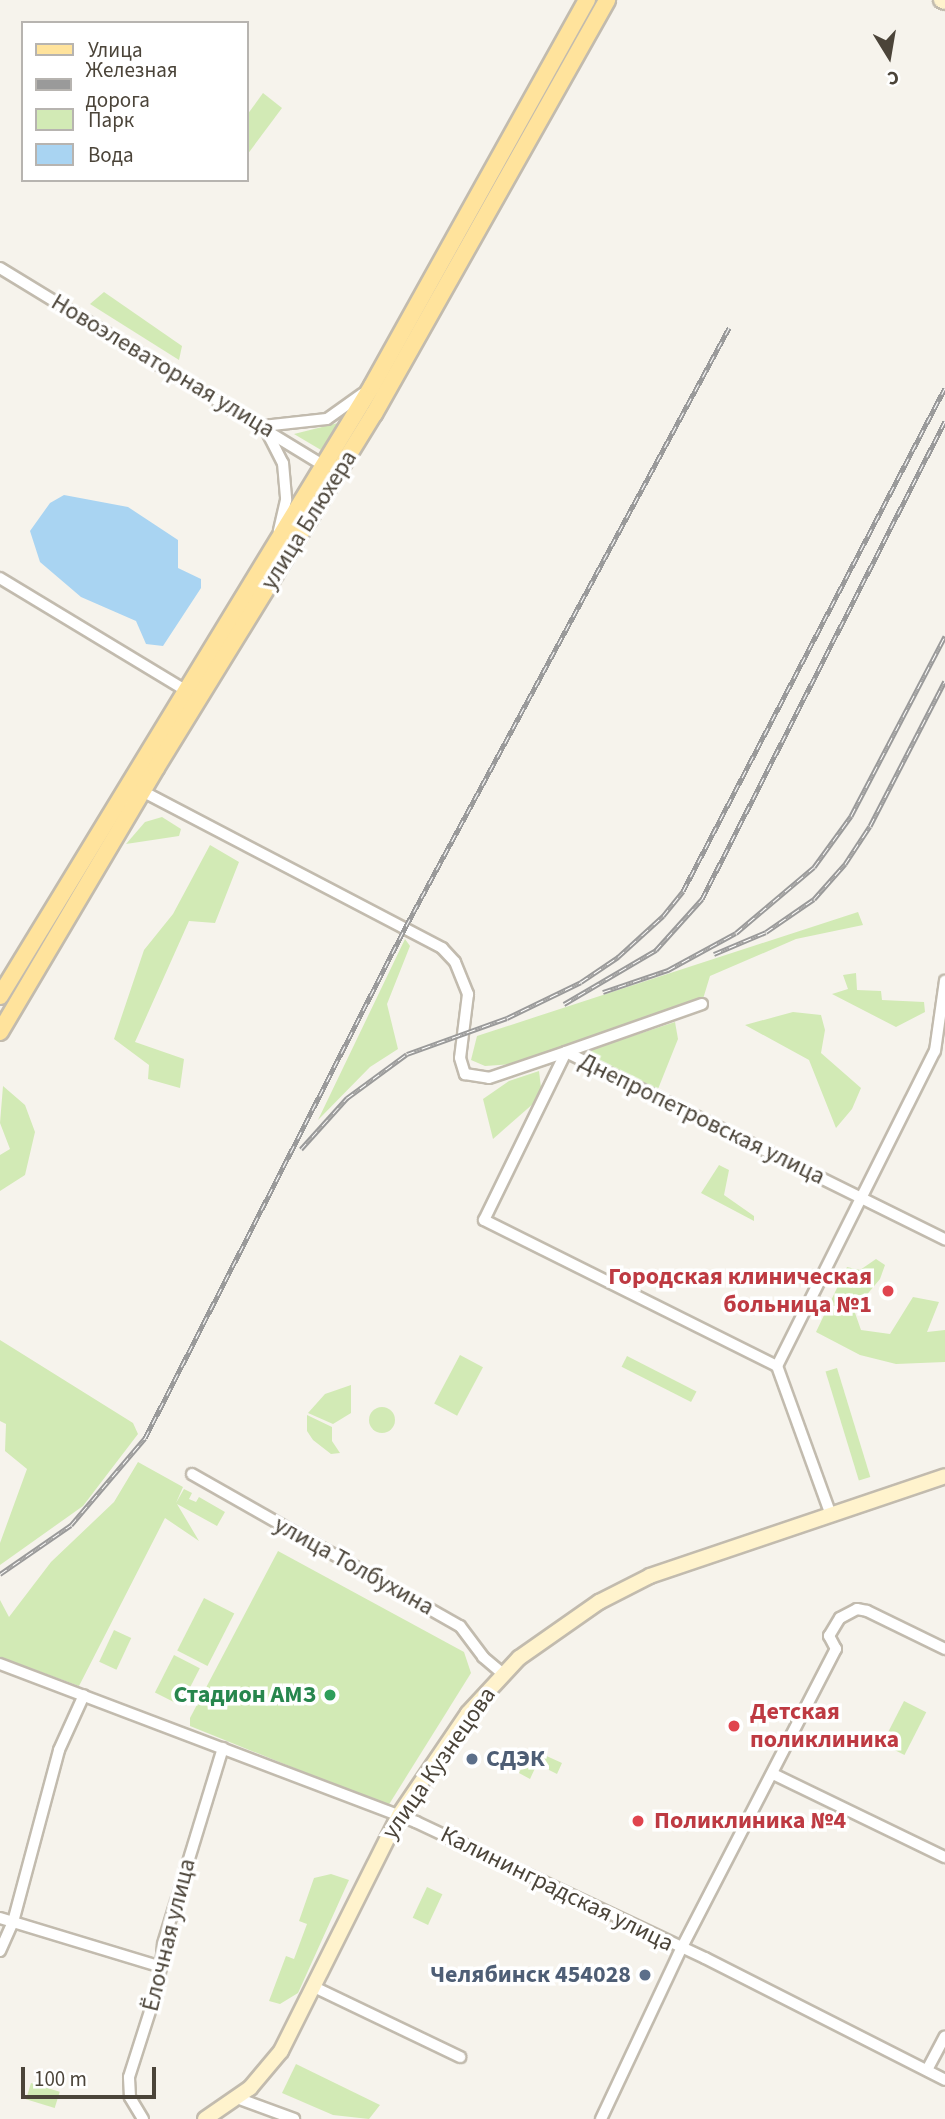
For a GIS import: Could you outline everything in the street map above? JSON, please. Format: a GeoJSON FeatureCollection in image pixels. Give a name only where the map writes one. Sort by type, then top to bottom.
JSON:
{"type":"FeatureCollection","features":[{"type":"Feature","properties":{"kind":"main road","name":"улица Блюхера"},"geometry":{"type":"LineString","coordinates":[[0,1032],[136,788],[184,690],[275,547],[372,386],[587,0]]}},
{"type":"Feature","properties":{"kind":"main road","name":"улица Блюхера"},"geometry":{"type":"LineString","coordinates":[[0,996],[136,788],[199,699],[374,414],[607,0]]}},
{"type":"Feature","properties":{"kind":"street","name":"Новоэлеваторная улица"},"geometry":{"type":"LineString","coordinates":[[0,268],[325,466]]}},
{"type":"Feature","properties":{"kind":"street"},"geometry":{"type":"LineString","coordinates":[[275,547],[286,500],[283,463],[263,426],[327,419],[372,386]]}},
{"type":"Feature","properties":{"kind":"street"},"geometry":{"type":"LineString","coordinates":[[0,578],[199,699]]}},
{"type":"Feature","properties":{"kind":"street","name":"Днепропетровская улица"},"geometry":{"type":"LineString","coordinates":[[136,788],[442,948],[454,962],[468,994],[460,1058],[465,1074],[489,1078],[566,1052],[945,1239]]}},
{"type":"Feature","properties":{"kind":"street"},"geometry":{"type":"LineString","coordinates":[[777,1366],[941,1037],[945,981]]}},
{"type":"Feature","properties":{"kind":"street"},"geometry":{"type":"LineString","coordinates":[[702,1004],[566,1052],[484,1220],[777,1366],[831,1515]]}},
{"type":"Feature","properties":{"kind":"street","name":"улица Толбухина"},"geometry":{"type":"LineString","coordinates":[[192,1474],[460,1626],[483,1657],[502,1673]]}},
{"type":"Feature","properties":{"kind":"street","name":"улица Кузнецова"},"geometry":{"type":"LineString","coordinates":[[205,2119],[237,2098],[276,2058],[316,1988],[363,1881],[399,1815],[468,1713],[502,1673],[540,1641],[634,1582],[945,1476]]}},
{"type":"Feature","properties":{"kind":"street"},"geometry":{"type":"LineString","coordinates":[[601,2119],[681,1950],[775,1775],[836,1649],[829,1636],[840,1618],[857,1609],[867,1611],[945,1649]]}},
{"type":"Feature","properties":{"kind":"street","name":"Калининградская улица"},"geometry":{"type":"LineString","coordinates":[[0,1664],[399,1815],[945,2080]]}},
{"type":"Feature","properties":{"kind":"street"},"geometry":{"type":"LineString","coordinates":[[0,1951],[13,1922],[59,1750],[84,1695]]}},
{"type":"Feature","properties":{"kind":"street","name":"Ёлочная улица"},"geometry":{"type":"LineString","coordinates":[[143,2119],[130,2097],[129,2077],[161,1967],[163,1944],[223,1748]]}},
{"type":"Feature","properties":{"kind":"street"},"geometry":{"type":"LineString","coordinates":[[775,1775],[945,1857]]}},
{"type":"Feature","properties":{"kind":"street"},"geometry":{"type":"LineString","coordinates":[[0,1918],[161,1967]]}},
{"type":"Feature","properties":{"kind":"street"},"geometry":{"type":"LineString","coordinates":[[316,1988],[460,2057]]}},
{"type":"Feature","properties":{"kind":"street"},"geometry":{"type":"LineString","coordinates":[[928,2070],[945,2036]]}},
{"type":"Feature","properties":{"kind":"street"},"geometry":{"type":"LineString","coordinates":[[237,2098],[294,2119]]}},
{"type":"Feature","properties":{"kind":"green space"},"geometry":{"type":"Polygon","coordinates":[[[263,93],[282,108],[248,154],[248,114],[263,93]]]}},
{"type":"Feature","properties":{"kind":"green space"},"geometry":{"type":"Polygon","coordinates":[[[104,292],[182,346],[179,360],[90,304],[104,292]]]}},
{"type":"Feature","properties":{"kind":"green space"},"geometry":{"type":"Polygon","coordinates":[[[338,423],[321,450],[294,434],[338,423]]]}},
{"type":"Feature","properties":{"kind":"green space"},"geometry":{"type":"Polygon","coordinates":[[[162,817],[181,829],[179,836],[126,844],[145,822],[162,817]]]}},
{"type":"Feature","properties":{"kind":"green space"},"geometry":{"type":"Polygon","coordinates":[[[210,845],[239,862],[215,923],[189,921],[135,1042],[184,1059],[180,1088],[148,1079],[149,1065],[114,1039],[144,950],[173,914],[210,845]]]}},
{"type":"Feature","properties":{"kind":"green space"},"geometry":{"type":"Polygon","coordinates":[[[858,912],[863,925],[796,939],[710,976],[703,999],[512,1064],[485,1066],[471,1060],[477,1036],[858,912]]]}},
{"type":"Feature","properties":{"kind":"green space"},"geometry":{"type":"Polygon","coordinates":[[[405,939],[410,946],[387,1004],[398,1049],[370,1067],[318,1120],[405,939]]]}},
{"type":"Feature","properties":{"kind":"green space"},"geometry":{"type":"Polygon","coordinates":[[[856,973],[857,990],[881,991],[882,1000],[924,1002],[925,1012],[896,1027],[832,994],[848,989],[843,975],[856,973]]]}},
{"type":"Feature","properties":{"kind":"green space"},"geometry":{"type":"Polygon","coordinates":[[[793,1012],[821,1015],[825,1030],[821,1053],[861,1088],[852,1109],[836,1128],[809,1060],[745,1025],[793,1012]]]}},
{"type":"Feature","properties":{"kind":"green space"},"geometry":{"type":"Polygon","coordinates":[[[675,1022],[678,1039],[658,1089],[587,1058],[590,1050],[675,1022]]]}},
{"type":"Feature","properties":{"kind":"green space"},"geometry":{"type":"Polygon","coordinates":[[[539,1071],[542,1096],[493,1139],[483,1099],[509,1081],[539,1071]]]}},
{"type":"Feature","properties":{"kind":"green space"},"geometry":{"type":"Polygon","coordinates":[[[3,1086],[25,1105],[35,1132],[25,1175],[0,1191],[0,1155],[10,1149],[0,1123],[3,1086]]]}},
{"type":"Feature","properties":{"kind":"green space"},"geometry":{"type":"Polygon","coordinates":[[[719,1165],[729,1170],[724,1195],[754,1216],[754,1221],[701,1193],[719,1165]]]}},
{"type":"Feature","properties":{"kind":"green space"},"geometry":{"type":"Polygon","coordinates":[[[876,1259],[885,1265],[880,1279],[854,1310],[861,1330],[890,1334],[913,1297],[939,1302],[927,1332],[945,1330],[945,1362],[896,1364],[860,1355],[816,1332],[847,1267],[860,1270],[876,1259]]]}},
{"type":"Feature","properties":{"kind":"green space"},"geometry":{"type":"Polygon","coordinates":[[[0,1340],[133,1423],[138,1434],[83,1506],[0,1565],[0,1543],[27,1469],[5,1451],[6,1424],[0,1421],[0,1340]]]}},
{"type":"Feature","properties":{"kind":"green space"},"geometry":{"type":"Polygon","coordinates":[[[460,1355],[483,1367],[457,1416],[434,1404],[460,1355]]]}},
{"type":"Feature","properties":{"kind":"green space"},"geometry":{"type":"Polygon","coordinates":[[[627,1356],[696,1391],[691,1402],[622,1367],[627,1356]]]}},
{"type":"Feature","properties":{"kind":"green space"},"geometry":{"type":"Polygon","coordinates":[[[837,1368],[870,1477],[859,1481],[826,1372],[837,1368]]]}},
{"type":"Feature","properties":{"kind":"green space"},"geometry":{"type":"Polygon","coordinates":[[[351,1385],[351,1413],[333,1424],[308,1413],[325,1394],[351,1385]]]}},
{"type":"Feature","properties":{"kind":"green space"},"geometry":{"type":"Polygon","coordinates":[[[382,1407],[391,1411],[395,1420],[391,1429],[382,1433],[373,1429],[369,1420],[373,1411],[382,1407]]]}},
{"type":"Feature","properties":{"kind":"green space"},"geometry":{"type":"Polygon","coordinates":[[[307,1415],[332,1427],[332,1441],[340,1453],[331,1454],[313,1440],[307,1431],[307,1415]]]}},
{"type":"Feature","properties":{"kind":"green space"},"geometry":{"type":"Polygon","coordinates":[[[138,1462],[183,1487],[176,1503],[184,1489],[192,1493],[189,1499],[196,1502],[199,1497],[225,1512],[217,1526],[177,1504],[199,1541],[165,1518],[79,1686],[0,1657],[0,1600],[9,1617],[51,1562],[114,1502],[138,1462]]]}},
{"type":"Feature","properties":{"kind":"green space","name":"Стадион АМЗ"},"geometry":{"type":"Polygon","coordinates":[[[278,1551],[464,1652],[471,1673],[388,1806],[190,1726],[190,1718],[278,1551]]]}},
{"type":"Feature","properties":{"kind":"green space"},"geometry":{"type":"Polygon","coordinates":[[[204,1598],[234,1613],[208,1666],[177,1651],[204,1598]]]}},
{"type":"Feature","properties":{"kind":"green space"},"geometry":{"type":"Polygon","coordinates":[[[114,1630],[131,1638],[116,1670],[99,1662],[114,1630]]]}},
{"type":"Feature","properties":{"kind":"green space"},"geometry":{"type":"Polygon","coordinates":[[[174,1655],[200,1668],[181,1706],[155,1692],[174,1655]]]}},
{"type":"Feature","properties":{"kind":"green space"},"geometry":{"type":"Polygon","coordinates":[[[904,1701],[926,1712],[904,1755],[882,1744],[904,1701]]]}},
{"type":"Feature","properties":{"kind":"green space"},"geometry":{"type":"Polygon","coordinates":[[[531,1749],[562,1763],[557,1774],[537,1764],[530,1779],[519,1773],[531,1749]]]}},
{"type":"Feature","properties":{"kind":"green space"},"geometry":{"type":"Polygon","coordinates":[[[331,1874],[349,1880],[298,1993],[280,2004],[269,2001],[286,1956],[294,1959],[307,1924],[299,1921],[314,1878],[331,1874]]]}},
{"type":"Feature","properties":{"kind":"green space"},"geometry":{"type":"Polygon","coordinates":[[[427,1887],[442,1894],[428,1925],[413,1918],[427,1887]]]}},
{"type":"Feature","properties":{"kind":"green space"},"geometry":{"type":"Polygon","coordinates":[[[296,2064],[380,2105],[369,2119],[333,2115],[282,2093],[296,2064]]]}},
{"type":"Feature","properties":{"kind":"green space"},"geometry":{"type":"Polygon","coordinates":[[[31,2083],[60,2092],[55,2108],[26,2099],[31,2083]]]}},
{"type":"Feature","properties":{"kind":"water"},"geometry":{"type":"Polygon","coordinates":[[[64,495],[128,507],[178,540],[178,568],[201,579],[201,588],[163,646],[146,644],[136,621],[81,597],[40,562],[30,531],[50,503],[64,495]]]}},
{"type":"Feature","properties":{"kind":"railway"},"geometry":{"type":"LineString","coordinates":[[0,1574],[71,1525],[145,1438],[406,926],[729,328]]}},
{"type":"Feature","properties":{"kind":"railway"},"geometry":{"type":"LineString","coordinates":[[301,1149],[347,1098],[407,1054],[507,1018],[581,982],[618,957],[663,916],[683,891],[945,388]]}},
{"type":"Feature","properties":{"kind":"railway"},"geometry":{"type":"LineString","coordinates":[[564,1004],[656,950],[702,899],[945,421]]}},
{"type":"Feature","properties":{"kind":"railway"},"geometry":{"type":"LineString","coordinates":[[603,992],[668,970],[736,933],[814,867],[851,816],[945,636]]}},
{"type":"Feature","properties":{"kind":"railway"},"geometry":{"type":"LineString","coordinates":[[714,954],[766,932],[814,899],[845,864],[870,826],[945,681]]}},
{"type":"Feature","properties":{"kind":"place","name":"Городская клиническая больница №1"},"geometry":{"type":"Point","coordinates":[888,1291]}},
{"type":"Feature","properties":{"kind":"place","name":"Стадион АМЗ"},"geometry":{"type":"Point","coordinates":[330,1695]}},
{"type":"Feature","properties":{"kind":"place","name":"Детская поликлиника"},"geometry":{"type":"Point","coordinates":[734,1726]}},
{"type":"Feature","properties":{"kind":"place","name":"СДЭК"},"geometry":{"type":"Point","coordinates":[472,1759]}},
{"type":"Feature","properties":{"kind":"place","name":"Поликлиника №4"},"geometry":{"type":"Point","coordinates":[638,1821]}},
{"type":"Feature","properties":{"kind":"place","name":"Челябинск 454028"},"geometry":{"type":"Point","coordinates":[645,1975]}}]}
